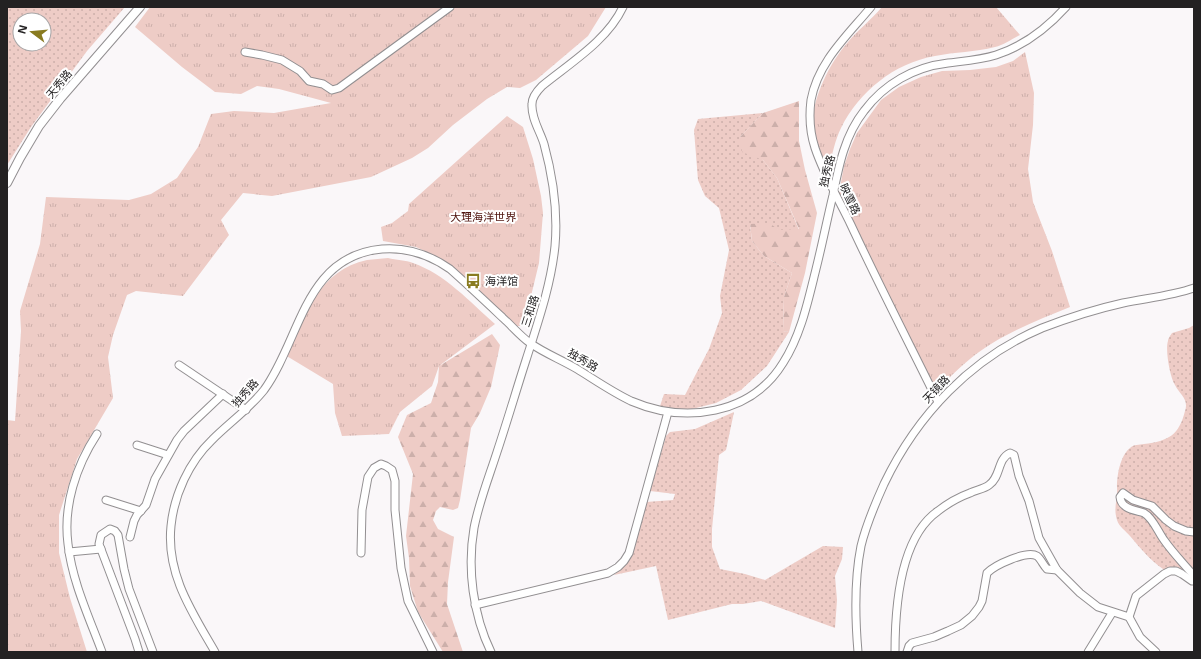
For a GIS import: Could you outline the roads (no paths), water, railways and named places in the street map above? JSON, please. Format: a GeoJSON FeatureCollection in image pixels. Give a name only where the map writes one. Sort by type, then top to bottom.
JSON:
{"type":"FeatureCollection","features":[{"type":"Feature","properties":{"kind":"main road","name":"天秀路"},"geometry":{"type":"LineString","coordinates":[[7,183],[39,126],[60,99],[140,7]]}},
{"type":"Feature","properties":{"kind":"street"},"geometry":{"type":"LineString","coordinates":[[245,52],[282,60],[300,71],[309,81],[323,84],[332,90],[339,88],[450,7]]}},
{"type":"Feature","properties":{"kind":"street","name":"三和路"},"geometry":{"type":"LineString","coordinates":[[490,652],[475,605],[472,569],[474,528],[484,489],[498,451],[548,290],[555,245],[556,207],[551,172],[544,142],[532,110],[532,102],[535,93],[542,86],[608,31],[623,7]]}},
{"type":"Feature","properties":{"kind":"street","name":"映雪路"},"geometry":{"type":"LineString","coordinates":[[871,7],[830,56],[818,78],[812,100],[810,116],[812,136],[819,158],[834,190],[938,402]]}},
{"type":"Feature","properties":{"kind":"street","name":"独秀路"},"geometry":{"type":"LineString","coordinates":[[215,652],[187,604],[178,583],[172,557],[171,525],[178,495],[186,476],[197,457],[211,441],[246,410],[263,391],[271,379],[307,303],[320,282],[343,262],[356,255],[371,250],[387,248],[421,254],[437,261],[459,277],[531,344],[622,396],[644,406],[681,414],[700,413],[726,407],[758,391],[767,383],[779,369],[791,348],[805,310],[843,152],[852,129],[865,109],[886,88],[905,76],[926,68],[947,63],[977,60],[1012,49],[1041,30],[1066,7]]}},
{"type":"Feature","properties":{"kind":"street","name":"天镜路"},"geometry":{"type":"LineString","coordinates":[[858,652],[856,585],[866,527],[881,491],[898,458],[917,428],[938,402],[978,365],[1003,348],[1030,334],[1061,321],[1098,309],[1194,288]]}},
{"type":"Feature","properties":{"kind":"street"},"geometry":{"type":"LineString","coordinates":[[178,365],[246,410]]}},
{"type":"Feature","properties":{"kind":"street"},"geometry":{"type":"LineString","coordinates":[[130,537],[134,521],[146,505],[155,480],[177,440],[184,431],[223,394]]}},
{"type":"Feature","properties":{"kind":"street"},"geometry":{"type":"LineString","coordinates":[[475,605],[608,573],[618,567],[629,553],[668,412]]}},
{"type":"Feature","properties":{"kind":"street"},"geometry":{"type":"LineString","coordinates":[[97,434],[81,460],[73,489],[67,525],[67,540],[76,580],[102,652]]}},
{"type":"Feature","properties":{"kind":"street"},"geometry":{"type":"LineString","coordinates":[[137,445],[168,455]]}},
{"type":"Feature","properties":{"kind":"street"},"geometry":{"type":"LineString","coordinates":[[895,652],[898,592],[910,551],[918,532],[928,519],[937,511],[969,493],[991,484],[997,476],[1003,459],[1008,454],[1014,455],[1019,476],[1029,501],[1039,538],[1057,570],[1092,603],[1104,610],[1129,617]]}},
{"type":"Feature","properties":{"kind":"street"},"geometry":{"type":"LineString","coordinates":[[361,553],[362,510],[368,477],[374,468],[381,464],[392,470],[395,481],[395,510],[401,568],[408,601],[433,652]]}},
{"type":"Feature","properties":{"kind":"street"},"geometry":{"type":"LineString","coordinates":[[1194,532],[1180,529],[1169,523],[1152,506],[1133,500],[1123,494],[1120,497],[1122,502],[1128,508],[1147,516],[1164,540],[1194,576]]}},
{"type":"Feature","properties":{"kind":"street"},"geometry":{"type":"LineString","coordinates":[[106,500],[141,511]]}},
{"type":"Feature","properties":{"kind":"street"},"geometry":{"type":"LineString","coordinates":[[139,652],[101,549],[99,541],[101,535],[107,530],[115,530],[118,535],[129,589],[153,652]]}},
{"type":"Feature","properties":{"kind":"street"},"geometry":{"type":"LineString","coordinates":[[69,552],[101,549]]}},
{"type":"Feature","properties":{"kind":"street"},"geometry":{"type":"LineString","coordinates":[[907,652],[912,643],[934,638],[961,625],[972,616],[980,607],[987,573],[999,564],[1025,556],[1034,555],[1047,569],[1057,570]]}},
{"type":"Feature","properties":{"kind":"street"},"geometry":{"type":"LineString","coordinates":[[1156,652],[1140,637],[1129,617],[1136,596],[1170,571],[1176,571],[1189,580],[1194,580]]}},
{"type":"Feature","properties":{"kind":"street"},"geometry":{"type":"LineString","coordinates":[[1088,652],[1112,613]]}},
{"type":"Feature","properties":{"kind":"place","name":"海洋馆"},"geometry":{"type":"Point","coordinates":[473,281]}},
{"type":"Feature","properties":{"kind":"park label","name":"大理海洋世界"},"geometry":{"type":"Point","coordinates":[483,217]}}]}
